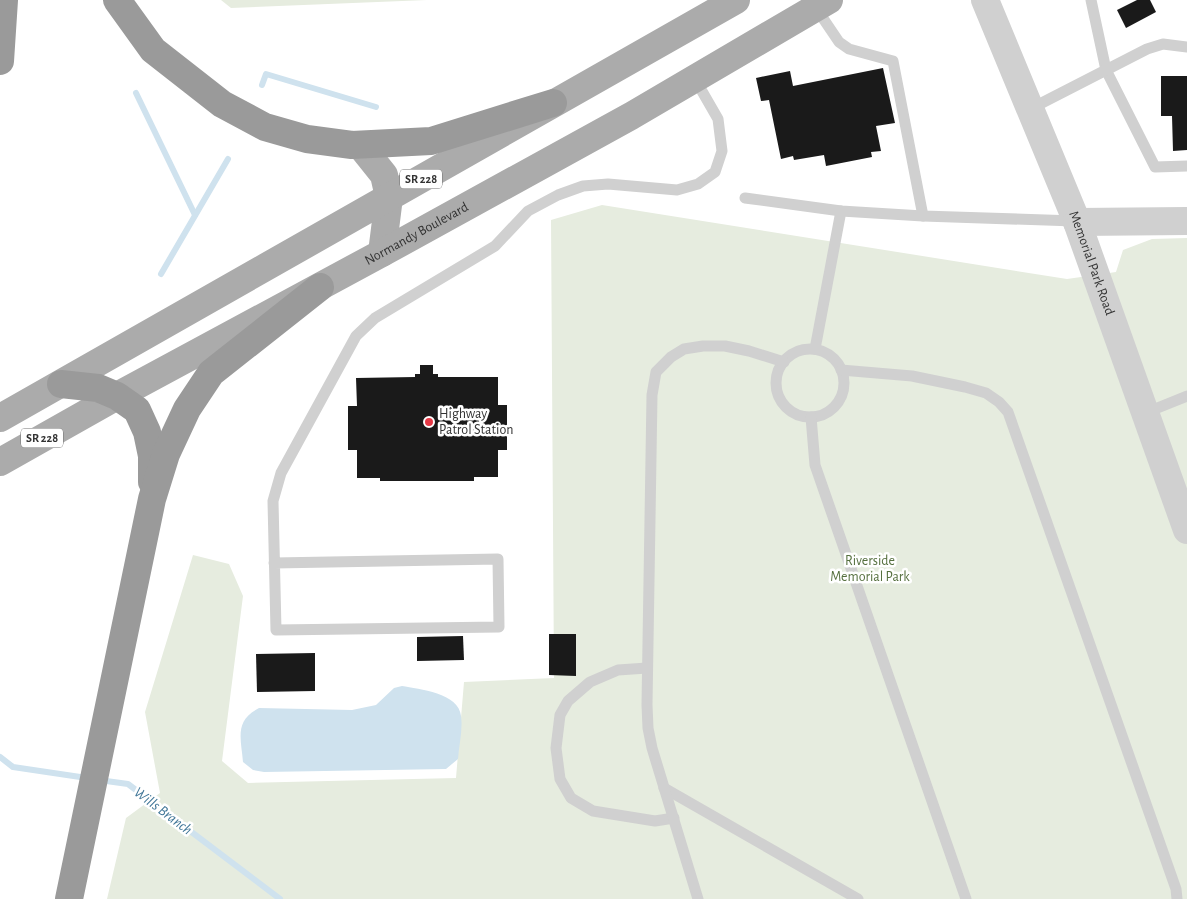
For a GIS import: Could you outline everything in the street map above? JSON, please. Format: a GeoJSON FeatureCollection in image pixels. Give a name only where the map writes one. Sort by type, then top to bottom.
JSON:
{"type":"FeatureCollection","features":[{"type":"Feature","properties":{"kind":"highway"},"geometry":{"type":"LineString","coordinates":[[0,61],[4,0]]}},
{"type":"Feature","properties":{"kind":"highway"},"geometry":{"type":"LineString","coordinates":[[117,0],[153,50],[222,104],[265,127],[308,139],[352,145],[431,141],[554,104]]}},
{"type":"Feature","properties":{"kind":"highway"},"geometry":{"type":"LineString","coordinates":[[69,899],[101,753],[152,499],[166,454],[186,409],[212,373],[320,287]]}},
{"type":"Feature","properties":{"kind":"highway"},"geometry":{"type":"LineString","coordinates":[[61,384],[98,388],[117,396],[137,410],[147,432],[152,456],[152,499]]}},
{"type":"Feature","properties":{"kind":"main road","name":"SR 228"},"geometry":{"type":"LineString","coordinates":[[0,418],[736,0]]}},
{"type":"Feature","properties":{"kind":"main road","name":"Normandy Boulevard"},"geometry":{"type":"LineString","coordinates":[[0,462],[695,79],[822,4]]}},
{"type":"Feature","properties":{"kind":"main road"},"geometry":{"type":"LineString","coordinates":[[360,145],[384,174],[389,197],[382,253]]}},
{"type":"Feature","properties":{"kind":"street","name":"Memorial Park Road"},"geometry":{"type":"LineString","coordinates":[[985,0],[1077,222],[1187,530]]}},
{"type":"Feature","properties":{"kind":"street"},"geometry":{"type":"LineString","coordinates":[[1077,222],[1187,221]]}},
{"type":"Feature","properties":{"kind":"lane"},"geometry":{"type":"LineString","coordinates":[[1091,0],[1106,70],[1155,167],[1187,166]]}},
{"type":"Feature","properties":{"kind":"lane"},"geometry":{"type":"LineString","coordinates":[[822,4],[838,42],[849,49],[893,60],[923,216]]}},
{"type":"Feature","properties":{"kind":"lane"},"geometry":{"type":"LineString","coordinates":[[1030,108],[1147,49],[1163,44],[1187,47]]}},
{"type":"Feature","properties":{"kind":"lane"},"geometry":{"type":"LineString","coordinates":[[274,563],[498,560],[499,628],[276,630],[272,501],[281,472],[356,336],[375,318],[495,246],[528,211],[558,195],[583,186],[608,184],[677,190],[698,184],[715,172],[722,150],[718,119],[695,79]]}},
{"type":"Feature","properties":{"kind":"lane"},"geometry":{"type":"LineString","coordinates":[[745,198],[841,211],[1077,222]]}},
{"type":"Feature","properties":{"kind":"lane"},"geometry":{"type":"LineString","coordinates":[[815,349],[841,211]]}},
{"type":"Feature","properties":{"kind":"lane"},"geometry":{"type":"LineString","coordinates":[[698,899],[648,728],[647,668],[652,395],[656,372],[671,357],[684,349],[703,346],[725,346],[784,362]]}},
{"type":"Feature","properties":{"kind":"lane"},"geometry":{"type":"LineString","coordinates":[[815,349],[826,353],[835,360],[841,370],[843,386],[838,401],[822,415],[811,417],[790,411],[783,403],[776,383],[778,371],[784,362],[792,354],[803,350],[815,349]]}},
{"type":"Feature","properties":{"kind":"lane"},"geometry":{"type":"LineString","coordinates":[[841,370],[912,376],[965,387],[986,393],[999,402],[1008,412],[1176,889],[1177,899]]}},
{"type":"Feature","properties":{"kind":"lane"},"geometry":{"type":"LineString","coordinates":[[1145,413],[1187,396]]}},
{"type":"Feature","properties":{"kind":"lane"},"geometry":{"type":"LineString","coordinates":[[811,417],[815,466],[966,899]]}},
{"type":"Feature","properties":{"kind":"lane"},"geometry":{"type":"LineString","coordinates":[[647,668],[618,670],[590,682],[568,700],[560,716],[556,748],[560,779],[571,798],[592,811],[655,821],[674,818]]}},
{"type":"Feature","properties":{"kind":"lane"},"geometry":{"type":"LineString","coordinates":[[664,788],[858,899]]}},
{"type":"Feature","properties":{"kind":"green space"},"geometry":{"type":"Polygon","coordinates":[[[221,0],[427,0],[231,8],[221,0]]]}},
{"type":"Feature","properties":{"kind":"green space","name":"Riverside Memorial Park"},"geometry":{"type":"Polygon","coordinates":[[[602,205],[1067,279],[1116,272],[1123,250],[1152,239],[1187,238],[1187,899],[107,899],[126,818],[160,793],[145,712],[193,555],[229,564],[243,596],[222,761],[248,783],[456,778],[464,682],[554,678],[551,220],[602,205]]]}},
{"type":"Feature","properties":{"kind":"water"},"geometry":{"type":"Polygon","coordinates":[[[402,686],[446,697],[459,708],[462,726],[458,759],[446,769],[264,772],[253,770],[243,762],[242,724],[251,713],[259,708],[352,710],[376,705],[394,688],[402,686]]]}},
{"type":"Feature","properties":{"kind":"building"},"geometry":{"type":"Polygon","coordinates":[[[1137,0],[1150,0],[1156,12],[1126,28],[1117,10],[1137,0]]]}},
{"type":"Feature","properties":{"kind":"building"},"geometry":{"type":"Polygon","coordinates":[[[883,68],[895,123],[876,126],[881,151],[871,152],[872,157],[826,166],[824,155],[794,160],[793,156],[781,159],[769,100],[761,101],[756,78],[790,71],[793,86],[883,68]]]}},
{"type":"Feature","properties":{"kind":"building"},"geometry":{"type":"Polygon","coordinates":[[[1161,76],[1187,76],[1187,150],[1173,151],[1172,116],[1161,116],[1161,76]]]}},
{"type":"Feature","properties":{"kind":"building"},"geometry":{"type":"Polygon","coordinates":[[[420,365],[433,365],[433,374],[438,374],[438,377],[498,377],[498,405],[507,405],[507,450],[498,450],[498,477],[474,477],[474,481],[380,481],[380,478],[357,478],[357,450],[348,450],[348,406],[357,406],[356,378],[415,377],[415,374],[420,374],[420,365]]]}},
{"type":"Feature","properties":{"kind":"building"},"geometry":{"type":"Polygon","coordinates":[[[549,634],[576,634],[576,676],[549,675],[549,634]]]}},
{"type":"Feature","properties":{"kind":"building"},"geometry":{"type":"Polygon","coordinates":[[[463,636],[464,660],[417,661],[417,637],[463,636]]]}},
{"type":"Feature","properties":{"kind":"building"},"geometry":{"type":"Polygon","coordinates":[[[315,653],[315,691],[257,692],[256,654],[315,653]]]}},
{"type":"Feature","properties":{"kind":"waterway"},"geometry":{"type":"LineString","coordinates":[[262,85],[266,74],[376,107]]}},
{"type":"Feature","properties":{"kind":"waterway"},"geometry":{"type":"LineString","coordinates":[[136,93],[195,215]]}},
{"type":"Feature","properties":{"kind":"waterway"},"geometry":{"type":"LineString","coordinates":[[161,274],[228,159]]}},
{"type":"Feature","properties":{"kind":"waterway","name":"Wills Branch"},"geometry":{"type":"LineString","coordinates":[[0,757],[13,767],[87,778]]}},
{"type":"Feature","properties":{"kind":"waterway","name":"Wills Branch"},"geometry":{"type":"LineString","coordinates":[[99,780],[128,784],[280,899]]}},
{"type":"Feature","properties":{"kind":"place","name":"Highway Patrol Station"},"geometry":{"type":"Point","coordinates":[429,422]}}]}
